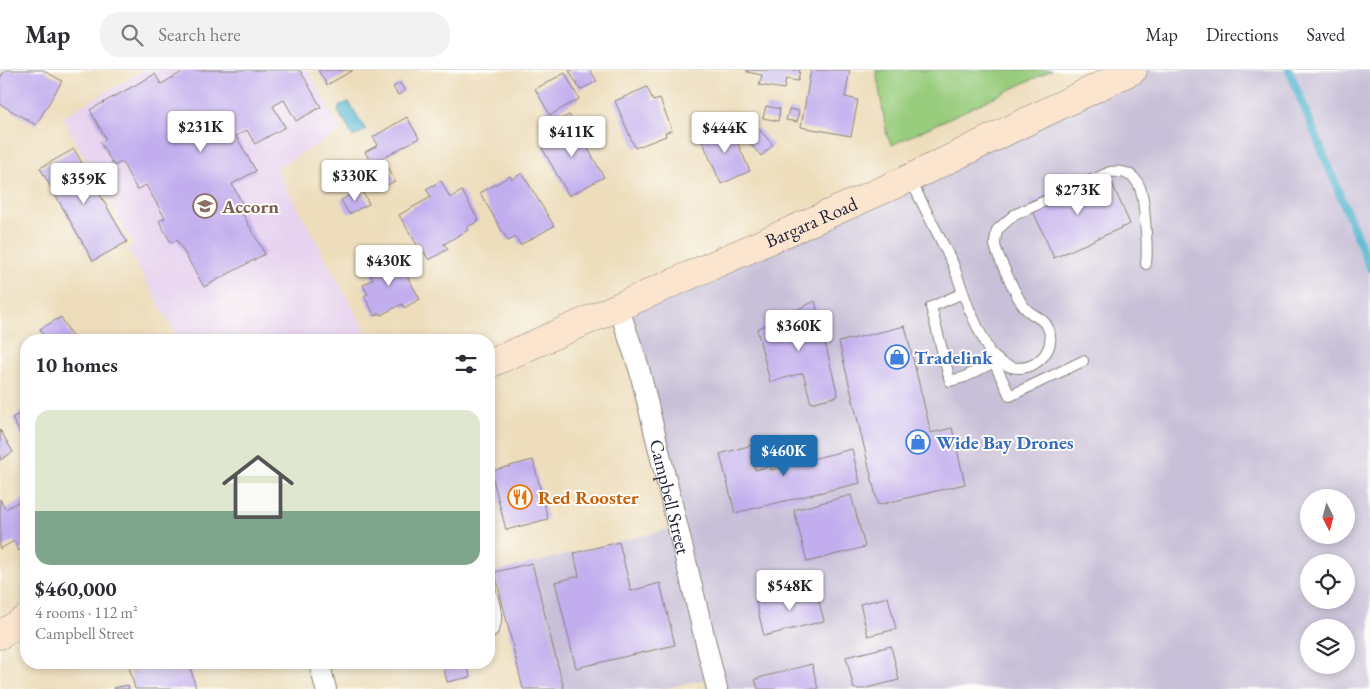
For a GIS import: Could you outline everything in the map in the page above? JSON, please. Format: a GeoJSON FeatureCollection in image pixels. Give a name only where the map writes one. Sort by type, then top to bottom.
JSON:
{"type":"FeatureCollection","features":[{"type":"Feature","properties":{"kind":"main road","name":"Bargara Road"},"geometry":{"type":"LineString","coordinates":[[495,361],[910,178],[1131,71]]}},
{"type":"Feature","properties":{"kind":"main road"},"geometry":{"type":"LineString","coordinates":[[1,634],[20,623]]}},
{"type":"Feature","properties":{"kind":"street","name":"Campbell Street"},"geometry":{"type":"LineString","coordinates":[[618,306],[638,360],[717,689]]}},
{"type":"Feature","properties":{"kind":"street"},"geometry":{"type":"LineString","coordinates":[[321,669],[326,689]]}},
{"type":"Feature","properties":{"kind":"lane"},"geometry":{"type":"LineString","coordinates":[[989,352],[1010,367],[1029,366],[1038,363],[1044,356],[1050,341],[1048,327],[1022,304],[995,245],[997,230],[1014,216],[1110,172],[1126,173],[1135,178],[1143,193],[1148,250],[1146,264]]}},
{"type":"Feature","properties":{"kind":"lane"},"geometry":{"type":"LineString","coordinates":[[910,178],[953,264],[963,293],[1010,396],[1083,361]]}},
{"type":"Feature","properties":{"kind":"lane"},"geometry":{"type":"LineString","coordinates":[[963,293],[931,306],[950,381],[964,377],[994,362]]}},
{"type":"Feature","properties":{"kind":"shaded area","name":"Accorn"},"geometry":{"type":"Polygon","coordinates":[[[145,70],[308,70],[342,131],[276,168],[367,334],[176,334],[128,249],[134,245],[62,117],[145,70]]]}},
{"type":"Feature","properties":{"kind":"shaded area"},"geometry":{"type":"Polygon","coordinates":[[[1140,70],[1370,70],[1370,689],[714,689],[711,678],[661,689],[523,689],[495,572],[674,528],[615,305],[1140,70]]]}},
{"type":"Feature","properties":{"kind":"green space"},"geometry":{"type":"Polygon","coordinates":[[[876,70],[1052,70],[892,145],[887,136],[876,70]]]}},
{"type":"Feature","properties":{"kind":"water"},"geometry":{"type":"Polygon","coordinates":[[[349,102],[366,130],[353,137],[338,111],[340,105],[349,102]]]}},
{"type":"Feature","properties":{"kind":"building"},"geometry":{"type":"Polygon","coordinates":[[[5,70],[43,70],[62,81],[36,125],[0,104],[0,78],[5,70]]]}},
{"type":"Feature","properties":{"kind":"building"},"geometry":{"type":"Polygon","coordinates":[[[186,70],[300,70],[321,107],[296,121],[284,100],[273,106],[285,127],[255,144],[247,130],[236,136],[256,171],[232,184],[244,207],[240,209],[265,254],[204,287],[177,240],[171,243],[159,221],[165,218],[146,185],[137,190],[122,162],[114,166],[100,142],[106,139],[90,110],[155,74],[161,84],[186,70]]]}},
{"type":"Feature","properties":{"kind":"building"},"geometry":{"type":"Polygon","coordinates":[[[318,70],[353,70],[327,85],[318,70]]]}},
{"type":"Feature","properties":{"kind":"building"},"geometry":{"type":"Polygon","coordinates":[[[569,70],[590,70],[597,81],[580,90],[569,70]]]}},
{"type":"Feature","properties":{"kind":"building"},"geometry":{"type":"Polygon","coordinates":[[[747,70],[800,70],[798,81],[786,79],[784,89],[759,85],[762,75],[747,72],[747,70]]]}},
{"type":"Feature","properties":{"kind":"building"},"geometry":{"type":"Polygon","coordinates":[[[811,70],[850,70],[845,97],[858,100],[851,136],[801,127],[811,70]]]}},
{"type":"Feature","properties":{"kind":"building"},"geometry":{"type":"Polygon","coordinates":[[[565,73],[579,99],[550,115],[535,89],[565,73]]]}},
{"type":"Feature","properties":{"kind":"building"},"geometry":{"type":"Polygon","coordinates":[[[400,83],[405,91],[398,95],[393,87],[400,83]]]}},
{"type":"Feature","properties":{"kind":"building"},"geometry":{"type":"Polygon","coordinates":[[[647,87],[653,101],[660,99],[672,130],[665,133],[666,136],[635,148],[615,101],[647,87]]]}},
{"type":"Feature","properties":{"kind":"building"},"geometry":{"type":"Polygon","coordinates":[[[766,106],[780,109],[778,121],[763,118],[766,106]]]}},
{"type":"Feature","properties":{"kind":"building"},"geometry":{"type":"Polygon","coordinates":[[[789,109],[799,111],[797,122],[786,120],[789,109]]]}},
{"type":"Feature","properties":{"kind":"building"},"geometry":{"type":"Polygon","coordinates":[[[569,115],[604,177],[569,196],[542,148],[561,138],[553,124],[569,115]]]}},
{"type":"Feature","properties":{"kind":"building"},"geometry":{"type":"Polygon","coordinates":[[[407,117],[419,138],[372,164],[365,152],[378,145],[373,137],[407,117]]]}},
{"type":"Feature","properties":{"kind":"building"},"geometry":{"type":"Polygon","coordinates":[[[726,125],[730,137],[734,135],[750,171],[721,184],[700,136],[726,125]]]}},
{"type":"Feature","properties":{"kind":"building"},"geometry":{"type":"Polygon","coordinates":[[[758,128],[773,145],[761,156],[746,139],[758,128]]]}},
{"type":"Feature","properties":{"kind":"building"},"geometry":{"type":"Polygon","coordinates":[[[74,149],[127,242],[93,261],[40,168],[74,149]]]}},
{"type":"Feature","properties":{"kind":"building"},"geometry":{"type":"Polygon","coordinates":[[[384,161],[395,181],[377,191],[366,172],[384,161]]]}},
{"type":"Feature","properties":{"kind":"building"},"geometry":{"type":"Polygon","coordinates":[[[522,173],[554,226],[520,245],[516,237],[508,241],[480,193],[510,176],[512,179],[522,173]]]}},
{"type":"Feature","properties":{"kind":"building"},"geometry":{"type":"Polygon","coordinates":[[[441,181],[450,198],[462,191],[479,221],[467,227],[468,230],[444,244],[448,249],[429,260],[424,252],[422,253],[399,215],[431,197],[426,189],[441,181]]]}},
{"type":"Feature","properties":{"kind":"building"},"geometry":{"type":"Polygon","coordinates":[[[1111,181],[1130,224],[1054,258],[1029,202],[1074,182],[1080,195],[1111,181]]]}},
{"type":"Feature","properties":{"kind":"building"},"geometry":{"type":"Polygon","coordinates":[[[361,189],[369,204],[349,214],[341,200],[361,189]]]}},
{"type":"Feature","properties":{"kind":"building"},"geometry":{"type":"Polygon","coordinates":[[[384,250],[391,261],[388,262],[392,269],[400,264],[420,299],[404,308],[402,304],[381,315],[380,313],[375,316],[364,296],[368,294],[363,285],[373,279],[369,272],[379,267],[373,256],[384,250]]]}},
{"type":"Feature","properties":{"kind":"building"},"geometry":{"type":"Polygon","coordinates":[[[815,301],[838,396],[811,403],[803,373],[770,382],[757,329],[815,301]]]}},
{"type":"Feature","properties":{"kind":"building"},"geometry":{"type":"Polygon","coordinates":[[[61,317],[71,334],[43,334],[40,329],[61,317]]]}},
{"type":"Feature","properties":{"kind":"building"},"geometry":{"type":"Polygon","coordinates":[[[905,326],[931,433],[952,428],[965,484],[878,505],[839,342],[905,326]]]}},
{"type":"Feature","properties":{"kind":"building"},"geometry":{"type":"Polygon","coordinates":[[[20,413],[20,433],[12,418],[20,413]]]}},
{"type":"Feature","properties":{"kind":"building"},"geometry":{"type":"Polygon","coordinates":[[[0,430],[13,452],[0,460],[0,430]]]}},
{"type":"Feature","properties":{"kind":"building"},"geometry":{"type":"Polygon","coordinates":[[[759,443],[762,453],[751,456],[755,470],[771,466],[771,470],[786,466],[784,460],[807,455],[808,460],[852,449],[860,483],[735,513],[720,454],[759,443]]]}},
{"type":"Feature","properties":{"kind":"building"},"geometry":{"type":"Polygon","coordinates":[[[533,460],[548,519],[506,530],[495,487],[495,470],[533,460]]]}},
{"type":"Feature","properties":{"kind":"building"},"geometry":{"type":"Polygon","coordinates":[[[851,495],[865,547],[807,562],[794,510],[851,495]]]}},
{"type":"Feature","properties":{"kind":"building"},"geometry":{"type":"Polygon","coordinates":[[[0,499],[5,509],[20,501],[19,551],[14,541],[0,549],[0,499]]]}},
{"type":"Feature","properties":{"kind":"building"},"geometry":{"type":"Polygon","coordinates":[[[619,542],[631,591],[660,583],[675,645],[576,668],[555,582],[579,576],[574,553],[619,542]]]}},
{"type":"Feature","properties":{"kind":"building"},"geometry":{"type":"Polygon","coordinates":[[[532,563],[564,689],[523,689],[495,572],[532,563]]]}},
{"type":"Feature","properties":{"kind":"building"},"geometry":{"type":"Polygon","coordinates":[[[815,587],[824,621],[764,636],[756,602],[815,587]]]}},
{"type":"Feature","properties":{"kind":"building"},"geometry":{"type":"Polygon","coordinates":[[[888,597],[896,629],[868,636],[860,604],[888,597]]]}},
{"type":"Feature","properties":{"kind":"building"},"geometry":{"type":"Polygon","coordinates":[[[891,646],[899,680],[863,689],[854,689],[846,657],[891,646]]]}},
{"type":"Feature","properties":{"kind":"building"},"geometry":{"type":"Polygon","coordinates":[[[812,664],[818,689],[758,689],[755,679],[812,664]]]}},
{"type":"Feature","properties":{"kind":"building"},"geometry":{"type":"Polygon","coordinates":[[[130,669],[191,669],[196,689],[135,689],[130,669]]]}},
{"type":"Feature","properties":{"kind":"building"},"geometry":{"type":"Polygon","coordinates":[[[444,669],[468,669],[470,677],[447,682],[444,669]]]}},
{"type":"Feature","properties":{"kind":"building"},"geometry":{"type":"Polygon","coordinates":[[[128,685],[129,689],[114,689],[114,688],[128,685]]]}},
{"type":"Feature","properties":{"kind":"waterway"},"geometry":{"type":"LineString","coordinates":[[1289,70],[1370,268]]}},
{"type":"Feature","properties":{"kind":"place","name":"Accorn"},"geometry":{"type":"Point","coordinates":[205,206]}},
{"type":"Feature","properties":{"kind":"place","name":"Tradelink"},"geometry":{"type":"Point","coordinates":[897,357]}},
{"type":"Feature","properties":{"kind":"place","name":"Wide Bay Drones"},"geometry":{"type":"Point","coordinates":[918,442]}},
{"type":"Feature","properties":{"kind":"place","name":"Red Rooster"},"geometry":{"type":"Point","coordinates":[520,497]}}]}
